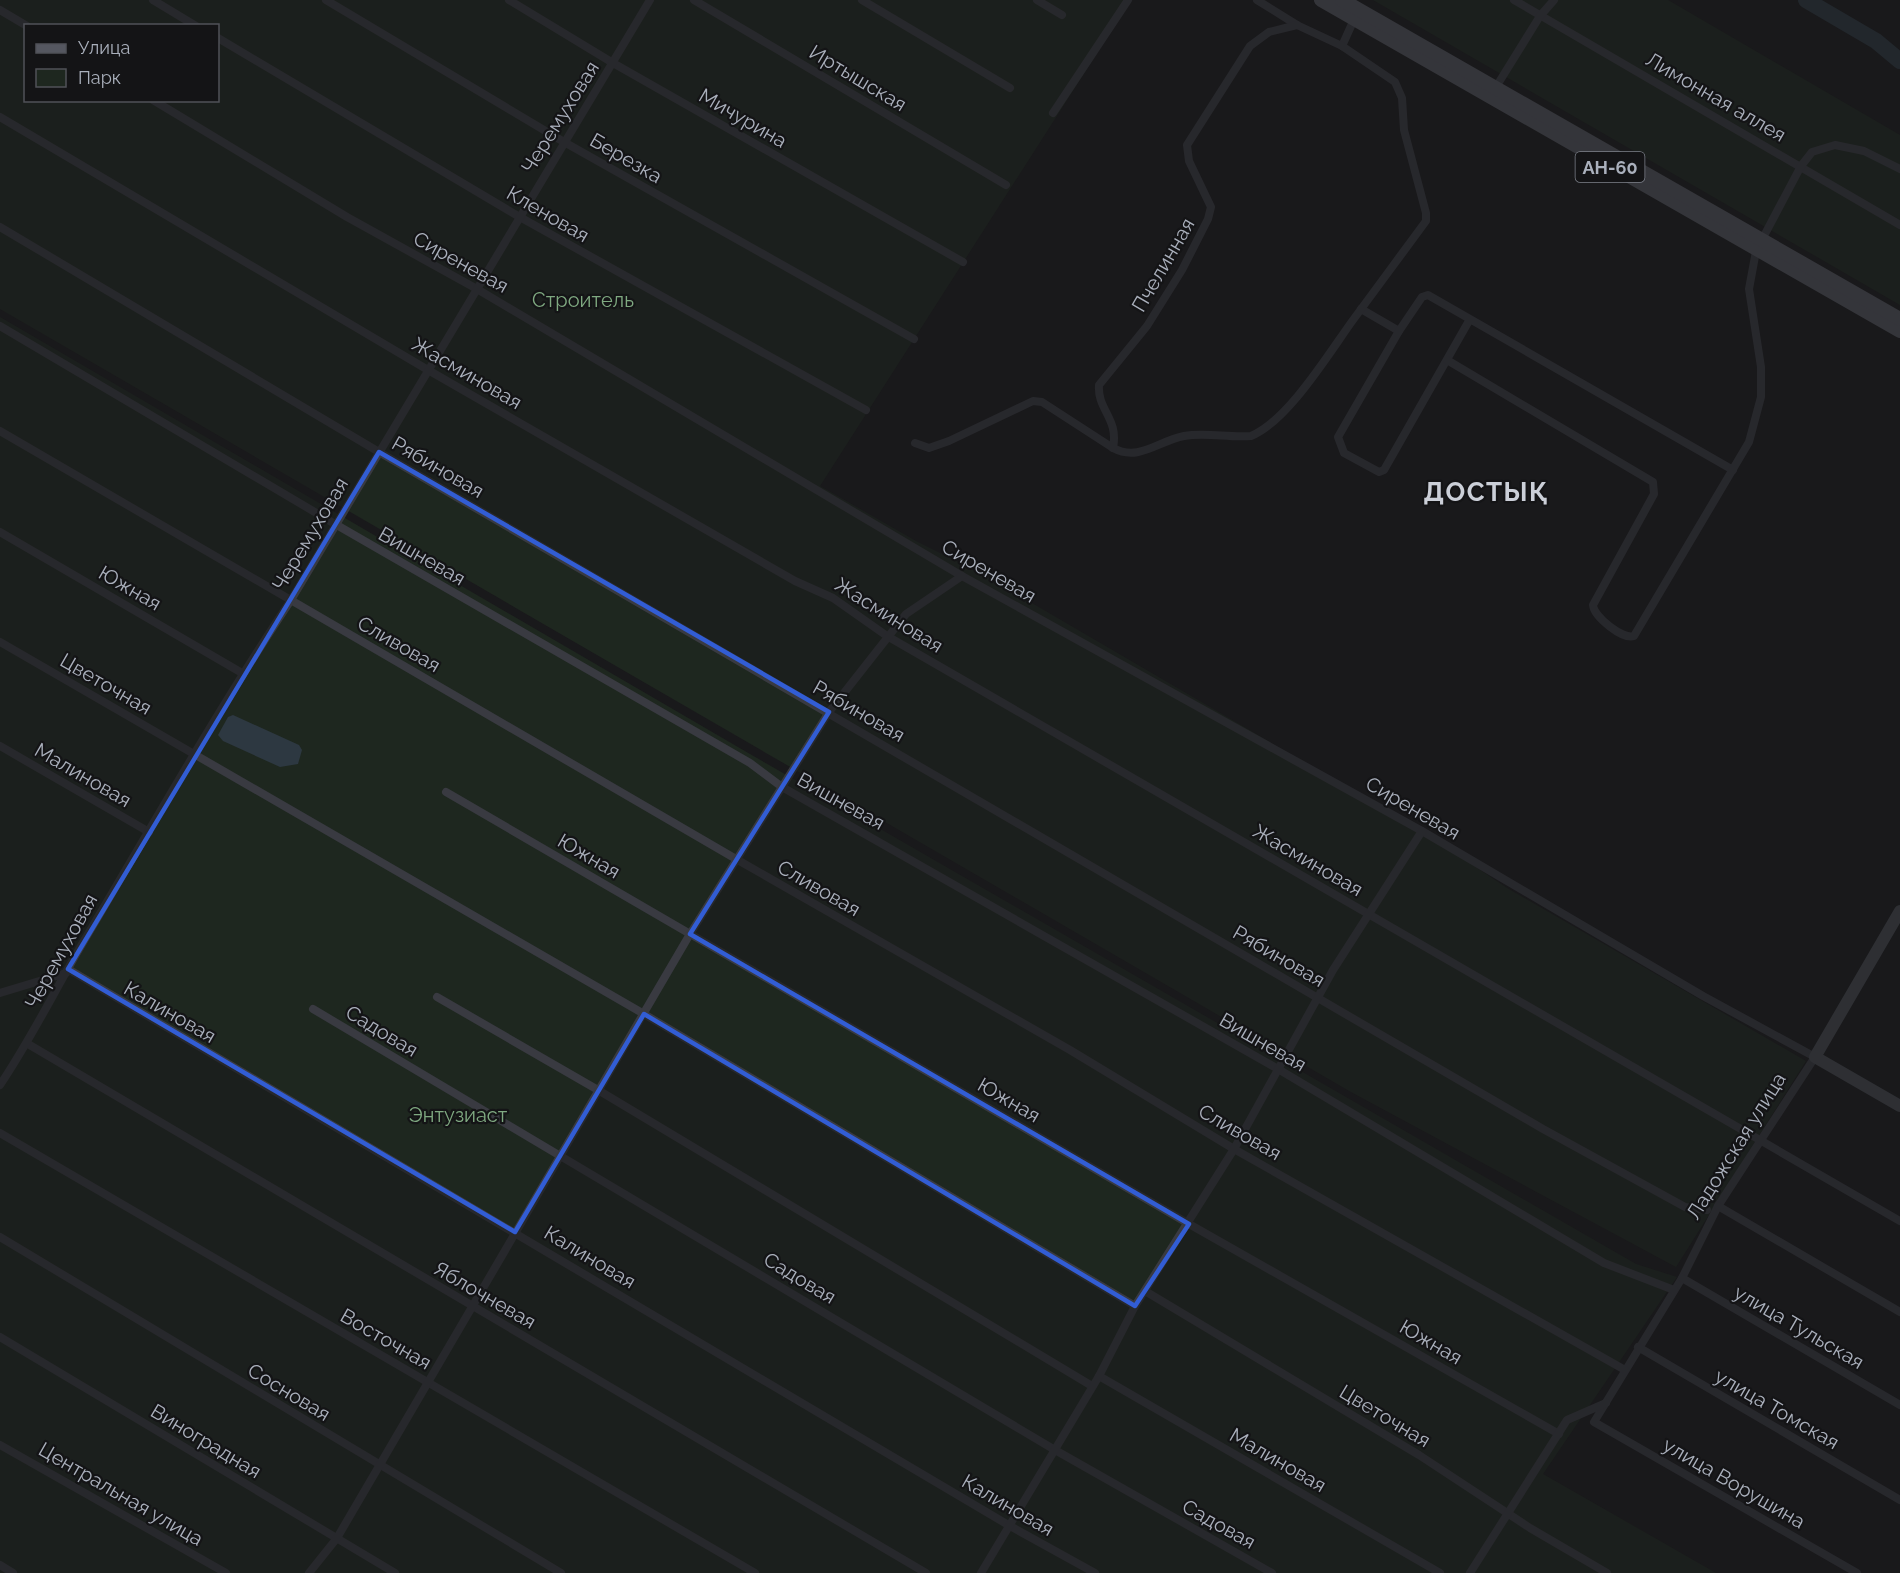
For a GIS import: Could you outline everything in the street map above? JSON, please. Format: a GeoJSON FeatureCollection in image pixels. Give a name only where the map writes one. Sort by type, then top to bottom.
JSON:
{"type":"FeatureCollection","features":[{"type":"Feature","properties":{"kind":"main road","name":"АН-60"},"geometry":{"type":"LineString","coordinates":[[1321,0],[1357,14],[1759,245],[1900,332]]}},
{"type":"Feature","properties":{"kind":"main road"},"geometry":{"type":"LineString","coordinates":[[1342,0],[1357,14],[1496,87],[1759,245],[1900,319]]}},
{"type":"Feature","properties":{"kind":"main road","name":"Ладожская улица"},"geometry":{"type":"LineString","coordinates":[[1815,1057],[1900,911]]}},
{"type":"Feature","properties":{"kind":"main road"},"geometry":{"type":"LineString","coordinates":[[1815,1057],[1900,1106]]}},
{"type":"Feature","properties":{"kind":"street"},"geometry":{"type":"LineString","coordinates":[[153,0],[193,24]]}},
{"type":"Feature","properties":{"kind":"street","name":"Березка"},"geometry":{"type":"LineString","coordinates":[[326,0],[564,142],[914,339]]}},
{"type":"Feature","properties":{"kind":"street","name":"Мичурина"},"geometry":{"type":"LineString","coordinates":[[509,0],[613,63],[963,262]]}},
{"type":"Feature","properties":{"kind":"street","name":"Черемуховая"},"geometry":{"type":"LineString","coordinates":[[0,1085],[28,1044],[67,971],[243,673],[291,600],[477,290],[518,216],[650,0]]}},
{"type":"Feature","properties":{"kind":"street","name":"Иртышская"},"geometry":{"type":"LineString","coordinates":[[694,0],[1006,185]]}},
{"type":"Feature","properties":{"kind":"street"},"geometry":{"type":"LineString","coordinates":[[862,0],[1010,88]]}},
{"type":"Feature","properties":{"kind":"street"},"geometry":{"type":"LineString","coordinates":[[1037,0],[1062,15]]}},
{"type":"Feature","properties":{"kind":"street"},"geometry":{"type":"LineString","coordinates":[[1053,113],[1128,0]]}},
{"type":"Feature","properties":{"kind":"street"},"geometry":{"type":"LineString","coordinates":[[915,442],[929,448],[949,441],[1033,401],[1042,402],[1125,455],[1134,454],[1183,436],[1243,437],[1261,432],[1295,399],[1426,220],[1426,213],[1404,130],[1400,89],[1395,82],[1342,46],[1297,25],[1257,0]]}},
{"type":"Feature","properties":{"kind":"street","name":"Лимонная аллея"},"geometry":{"type":"LineString","coordinates":[[1514,0],[1900,225]]}},
{"type":"Feature","properties":{"kind":"street"},"geometry":{"type":"LineString","coordinates":[[1496,87],[1540,16],[1554,0]]}},
{"type":"Feature","properties":{"kind":"street"},"geometry":{"type":"LineString","coordinates":[[0,10],[24,24]]}},
{"type":"Feature","properties":{"kind":"street"},"geometry":{"type":"LineString","coordinates":[[1342,46],[1357,14]]}},
{"type":"Feature","properties":{"kind":"street","name":"Пчелинная"},"geometry":{"type":"LineString","coordinates":[[1113,448],[1114,430],[1098,395],[1099,385],[1147,326],[1182,270],[1208,219],[1211,207],[1189,161],[1187,145],[1250,46],[1269,32],[1297,25]]}},
{"type":"Feature","properties":{"kind":"street","name":"Кленовая"},"geometry":{"type":"LineString","coordinates":[[219,39],[518,216],[866,410]]}},
{"type":"Feature","properties":{"kind":"street","name":"Сиреневая"},"geometry":{"type":"LineString","coordinates":[[156,102],[347,217],[477,290],[962,576],[1422,831],[1703,996],[1815,1057]]}},
{"type":"Feature","properties":{"kind":"street","name":"Жасминовая"},"geometry":{"type":"LineString","coordinates":[[0,117],[428,370],[795,581],[833,598],[887,636],[1900,1221]]}},
{"type":"Feature","properties":{"kind":"street"},"geometry":{"type":"LineString","coordinates":[[1447,360],[1653,482],[1654,494],[1593,605],[1596,615],[1630,638],[1634,636],[1749,442],[1761,397],[1761,367],[1749,289],[1759,245],[1801,166],[1812,152],[1835,145],[1864,151],[1900,169]]}},
{"type":"Feature","properties":{"kind":"street","name":"Рябиновая"},"geometry":{"type":"LineString","coordinates":[[0,227],[378,452],[829,712],[1317,998],[1675,1202],[1685,1207],[1707,1210]]}},
{"type":"Feature","properties":{"kind":"street"},"geometry":{"type":"LineString","coordinates":[[1470,319],[1384,471],[1379,472],[1344,453],[1338,437],[1399,331],[1422,297],[1428,295],[1470,319],[1733,470]]}},
{"type":"Feature","properties":{"kind":"street"},"geometry":{"type":"LineString","coordinates":[[1361,309],[1399,331]]}},
{"type":"Feature","properties":{"kind":"street","name":"Вишневая"},"geometry":{"type":"LineString","coordinates":[[0,326],[335,524],[750,763],[782,787],[1278,1069],[1604,1263],[1674,1290]]}},
{"type":"Feature","properties":{"kind":"street","name":"Сливовая"},"geometry":{"type":"LineString","coordinates":[[0,430],[736,859],[1070,1050],[1234,1149],[1625,1370]]}},
{"type":"Feature","properties":{"kind":"street","name":"Южная"},"geometry":{"type":"LineString","coordinates":[[0,532],[243,673]]}},
{"type":"Feature","properties":{"kind":"street"},"geometry":{"type":"LineString","coordinates":[[309,1573],[338,1538],[690,934],[829,712],[906,614],[962,576]]}},
{"type":"Feature","properties":{"kind":"street","name":"Цветочная"},"geometry":{"type":"LineString","coordinates":[[0,642],[644,1014],[1135,1306]]}},
{"type":"Feature","properties":{"kind":"street","name":"Малиновая"},"geometry":{"type":"LineString","coordinates":[[0,746],[149,832]]}},
{"type":"Feature","properties":{"kind":"street","name":"Южная"},"geometry":{"type":"LineString","coordinates":[[446,792],[1188,1224],[1559,1434]]}},
{"type":"Feature","properties":{"kind":"street"},"geometry":{"type":"LineString","coordinates":[[981,1573],[1099,1376],[1135,1306],[1234,1149],[1317,998],[1422,831]]}},
{"type":"Feature","properties":{"kind":"street"},"geometry":{"type":"LineString","coordinates":[[0,993],[67,971]]}},
{"type":"Feature","properties":{"kind":"street","name":"Калиновая"},"geometry":{"type":"LineString","coordinates":[[67,971],[515,1232],[1010,1526],[1095,1573]]}},
{"type":"Feature","properties":{"kind":"street"},"geometry":{"type":"LineString","coordinates":[[437,997],[598,1090],[1092,1386]]}},
{"type":"Feature","properties":{"kind":"street","name":"Садовая"},"geometry":{"type":"LineString","coordinates":[[313,1009],[1055,1450],[1272,1573]]}},
{"type":"Feature","properties":{"kind":"street","name":"Яблочневая"},"geometry":{"type":"LineString","coordinates":[[28,1044],[926,1573]]}},
{"type":"Feature","properties":{"kind":"street","name":"Ладожская улица"},"geometry":{"type":"LineString","coordinates":[[1594,1422],[1682,1278],[1719,1206],[1815,1057]]}},
{"type":"Feature","properties":{"kind":"street","name":"Восточная"},"geometry":{"type":"LineString","coordinates":[[0,1133],[756,1573]]}},
{"type":"Feature","properties":{"kind":"street"},"geometry":{"type":"LineString","coordinates":[[1719,1206],[1900,1312]]}},
{"type":"Feature","properties":{"kind":"street","name":"Сосновая"},"geometry":{"type":"LineString","coordinates":[[0,1236],[561,1573]]}},
{"type":"Feature","properties":{"kind":"street","name":"улица Тульская"},"geometry":{"type":"LineString","coordinates":[[1682,1278],[1900,1405]]}},
{"type":"Feature","properties":{"kind":"street","name":"Цветочная"},"geometry":{"type":"LineString","coordinates":[[1145,1291],[1419,1455],[1508,1513],[1607,1573]]}},
{"type":"Feature","properties":{"kind":"street","name":"Виноградная"},"geometry":{"type":"LineString","coordinates":[[0,1337],[395,1573]]}},
{"type":"Feature","properties":{"kind":"street","name":"улица Томская"},"geometry":{"type":"LineString","coordinates":[[1638,1347],[1900,1500]]}},
{"type":"Feature","properties":{"kind":"street","name":"Малиновая"},"geometry":{"type":"LineString","coordinates":[[1099,1376],[1440,1573]]}},
{"type":"Feature","properties":{"kind":"street"},"geometry":{"type":"LineString","coordinates":[[1470,1573],[1567,1420],[1606,1403]]}},
{"type":"Feature","properties":{"kind":"street","name":"улица Ворушина"},"geometry":{"type":"LineString","coordinates":[[1594,1422],[1857,1573]]}},
{"type":"Feature","properties":{"kind":"street","name":"Центральная улица"},"geometry":{"type":"LineString","coordinates":[[0,1444],[226,1573]]}},
{"type":"Feature","properties":{"kind":"street"},"geometry":{"type":"LineString","coordinates":[[0,1565],[13,1573]]}},
{"type":"Feature","properties":{"kind":"highlighted area"},"geometry":{"type":"Polygon","coordinates":[[[379,452],[829,712],[690,934],[1189,1224],[1135,1306],[644,1014],[515,1232],[68,969],[379,452]]]}},
{"type":"Feature","properties":{"kind":"green space","name":"Строитель"},"geometry":{"type":"Polygon","coordinates":[[[0,0],[1131,0],[820,486],[916,541],[984,575],[1422,831],[1507,888],[1806,1061],[1676,1267],[1351,1092],[0,309],[0,0]]]}},
{"type":"Feature","properties":{"kind":"green space"},"geometry":{"type":"Polygon","coordinates":[[[1373,0],[1668,0],[1900,135],[1900,305],[1373,0]]]}},
{"type":"Feature","properties":{"kind":"green space","name":"Энтузиаст"},"geometry":{"type":"Polygon","coordinates":[[[0,317],[750,754],[1636,1264],[1677,1277],[1543,1474],[1716,1573],[0,1573],[0,317]]]}},
{"type":"Feature","properties":{"kind":"shaded area"},"geometry":{"type":"Polygon","coordinates":[[[233,715],[299,745],[302,750],[298,764],[280,767],[223,741],[218,735],[228,717],[233,715]]]}},
{"type":"Feature","properties":{"kind":"waterway"},"geometry":{"type":"LineString","coordinates":[[1806,0],[1876,41],[1900,61]]}},
{"type":"Feature","properties":{"kind":"district","name":"ДОСТЫҚ"},"geometry":{"type":"Point","coordinates":[1486,492]}}]}
